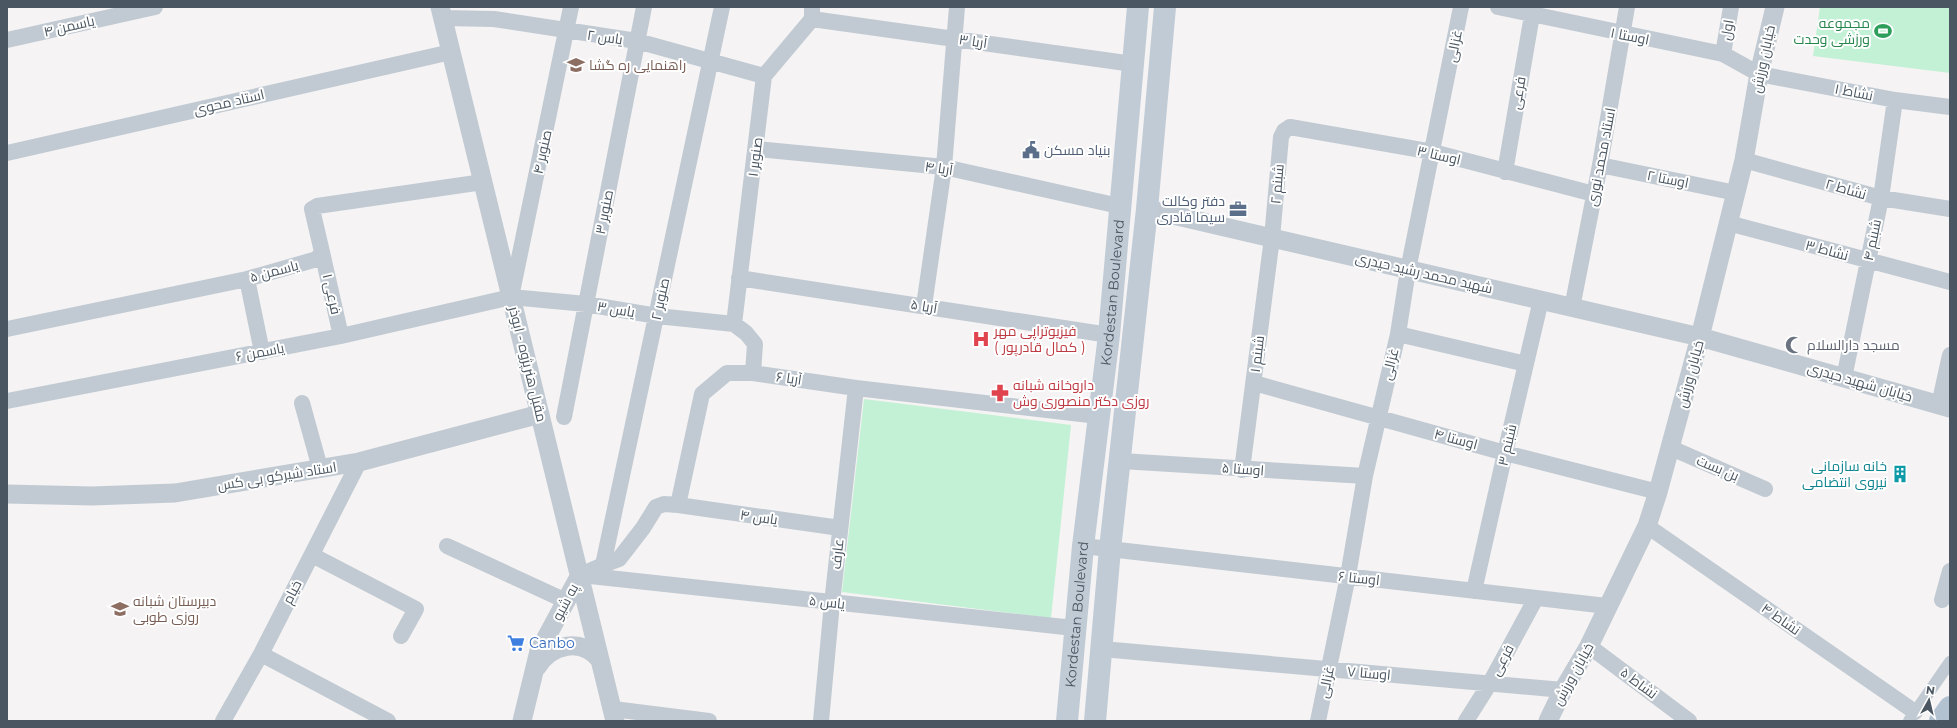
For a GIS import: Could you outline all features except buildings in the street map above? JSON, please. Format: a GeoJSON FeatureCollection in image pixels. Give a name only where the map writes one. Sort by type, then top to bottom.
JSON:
{"type":"FeatureCollection","features":[{"type":"Feature","properties":{"kind":"main road","name":"Kordestan Boulevard"},"geometry":{"type":"LineString","coordinates":[[1067,721],[1074,628],[1098,416],[1109,335],[1119,206],[1138,7]]}},
{"type":"Feature","properties":{"kind":"main road","name":"Kordestan Boulevard"},"geometry":{"type":"LineString","coordinates":[[1095,721],[1110,549],[1121,461],[1147,209],[1165,7]]}},
{"type":"Feature","properties":{"kind":"main road"},"geometry":{"type":"LineString","coordinates":[[1940,721],[1950,707]]}},
{"type":"Feature","properties":{"kind":"street","name":"یاسمن ۴"},"geometry":{"type":"LineString","coordinates":[[7,40],[94,14],[155,7]]}},
{"type":"Feature","properties":{"kind":"street","name":"صنوبر ۴"},"geometry":{"type":"LineString","coordinates":[[511,297],[571,7]]}},
{"type":"Feature","properties":{"kind":"street","name":"صنوبر ۳"},"geometry":{"type":"LineString","coordinates":[[564,417],[644,7]]}},
{"type":"Feature","properties":{"kind":"street","name":"صنوبر ۲"},"geometry":{"type":"LineString","coordinates":[[603,565],[722,7]]}},
{"type":"Feature","properties":{"kind":"street"},"geometry":{"type":"LineString","coordinates":[[924,306],[944,167],[956,7]]}},
{"type":"Feature","properties":{"kind":"street","name":"غزالی"},"geometry":{"type":"LineString","coordinates":[[1318,721],[1348,576],[1365,476],[1398,334],[1408,270],[1461,7]]}},
{"type":"Feature","properties":{"kind":"street","name":"اوستا ۱"},"geometry":{"type":"LineString","coordinates":[[1498,7],[1723,54],[1759,74]]}},
{"type":"Feature","properties":{"kind":"street","name":"استاد محمد نوری"},"geometry":{"type":"LineString","coordinates":[[1572,308],[1624,34],[1627,7]]}},
{"type":"Feature","properties":{"kind":"street","name":"اول"},"geometry":{"type":"LineString","coordinates":[[1723,54],[1731,7]]}},
{"type":"Feature","properties":{"kind":"street","name":"خیابان ورزش"},"geometry":{"type":"LineString","coordinates":[[1548,721],[1563,690],[1589,646],[1646,526],[1658,492],[1700,337],[1744,160],[1759,74],[1775,7]]}},
{"type":"Feature","properties":{"kind":"street","name":"یاس ۲"},"geometry":{"type":"LineString","coordinates":[[441,13],[495,13],[567,31],[637,41],[764,76]]}},
{"type":"Feature","properties":{"kind":"street","name":"مقبل هنرپژوه - ابوذر"},"geometry":{"type":"LineString","coordinates":[[441,13],[614,715]]}},
{"type":"Feature","properties":{"kind":"street"},"geometry":{"type":"LineString","coordinates":[[764,76],[812,13]]}},
{"type":"Feature","properties":{"kind":"street","name":"آریا ۳"},"geometry":{"type":"LineString","coordinates":[[812,13],[954,38],[1133,64]]}},
{"type":"Feature","properties":{"kind":"street","name":"فرعی"},"geometry":{"type":"LineString","coordinates":[[1505,172],[1532,15]]}},
{"type":"Feature","properties":{"kind":"street","name":"استاد محوی"},"geometry":{"type":"LineString","coordinates":[[7,153],[451,52]]}},
{"type":"Feature","properties":{"kind":"street","name":"نشاط ۱"},"geometry":{"type":"LineString","coordinates":[[1759,74],[1895,100],[1950,107]]}},
{"type":"Feature","properties":{"kind":"street","name":"صنوبر ۱"},"geometry":{"type":"LineString","coordinates":[[734,324],[757,149],[764,76]]}},
{"type":"Feature","properties":{"kind":"street","name":"شبنم ۴"},"geometry":{"type":"LineString","coordinates":[[1844,378],[1881,198],[1895,100]]}},
{"type":"Feature","properties":{"kind":"street","name":"اوستا ۳"},"geometry":{"type":"LineString","coordinates":[[1284,131],[1290,127],[1433,152],[1594,194]]}},
{"type":"Feature","properties":{"kind":"street","name":"شبنم ۲"},"geometry":{"type":"LineString","coordinates":[[1272,238],[1280,137],[1284,131]]}},
{"type":"Feature","properties":{"kind":"street","name":"آریا ۴"},"geometry":{"type":"LineString","coordinates":[[757,149],[944,167],[1119,206]]}},
{"type":"Feature","properties":{"kind":"street","name":"نشاط ۲"},"geometry":{"type":"LineString","coordinates":[[1744,160],[1881,198],[1950,209]]}},
{"type":"Feature","properties":{"kind":"street","name":"اوستا ۲"},"geometry":{"type":"LineString","coordinates":[[1600,165],[1736,193]]}},
{"type":"Feature","properties":{"kind":"street"},"geometry":{"type":"LineString","coordinates":[[322,252],[312,212],[313,207],[483,182]]}},
{"type":"Feature","properties":{"kind":"street","name":"شهید محمد رشید حیدری"},"geometry":{"type":"LineString","coordinates":[[1147,209],[1700,337]]}},
{"type":"Feature","properties":{"kind":"street","name":"نشاط ۳"},"geometry":{"type":"LineString","coordinates":[[1728,223],[1950,282]]}},
{"type":"Feature","properties":{"kind":"street","name":"شبنم ۱"},"geometry":{"type":"LineString","coordinates":[[1242,470],[1272,238]]}},
{"type":"Feature","properties":{"kind":"street","name":"یاسمن ۵"},"geometry":{"type":"LineString","coordinates":[[7,329],[247,279],[318,259],[322,252]]}},
{"type":"Feature","properties":{"kind":"street","name":"فرعی ۱"},"geometry":{"type":"LineString","coordinates":[[322,252],[341,336]]}},
{"type":"Feature","properties":{"kind":"street","name":"آریا ۵"},"geometry":{"type":"LineString","coordinates":[[739,278],[1109,335]]}},
{"type":"Feature","properties":{"kind":"street"},"geometry":{"type":"LineString","coordinates":[[247,279],[262,352]]}},
{"type":"Feature","properties":{"kind":"street","name":"یاس ۳"},"geometry":{"type":"LineString","coordinates":[[511,297],[586,304],[657,316],[734,324]]}},
{"type":"Feature","properties":{"kind":"street","name":"یاسمن ۶"},"geometry":{"type":"LineString","coordinates":[[7,401],[341,336],[511,297]]}},
{"type":"Feature","properties":{"kind":"street","name":"شبنم ۳"},"geometry":{"type":"LineString","coordinates":[[1474,591],[1504,453],[1541,300]]}},
{"type":"Feature","properties":{"kind":"street"},"geometry":{"type":"LineString","coordinates":[[734,324],[746,333],[755,344],[753,373]]}},
{"type":"Feature","properties":{"kind":"street"},"geometry":{"type":"LineString","coordinates":[[1398,334],[1526,364]]}},
{"type":"Feature","properties":{"kind":"street","name":"خیابان شهید حیدری"},"geometry":{"type":"LineString","coordinates":[[1700,337],[1945,406]]}},
{"type":"Feature","properties":{"kind":"street"},"geometry":{"type":"LineString","coordinates":[[1945,406],[1950,355]]}},
{"type":"Feature","properties":{"kind":"street","name":"آریا ۶"},"geometry":{"type":"LineString","coordinates":[[678,505],[702,394],[727,373],[753,373],[856,388],[1098,416]]}},
{"type":"Feature","properties":{"kind":"street","name":"اوستا ۴"},"geometry":{"type":"LineString","coordinates":[[1254,383],[1504,453],[1658,492]]}},
{"type":"Feature","properties":{"kind":"street","name":"عارف"},"geometry":{"type":"LineString","coordinates":[[821,721],[832,603],[856,388]]}},
{"type":"Feature","properties":{"kind":"street"},"geometry":{"type":"LineString","coordinates":[[302,402],[320,468]]}},
{"type":"Feature","properties":{"kind":"street","name":"استاد شیرکو بی کس"},"geometry":{"type":"LineString","coordinates":[[7,494],[92,496],[175,493],[359,462],[540,414]]}},
{"type":"Feature","properties":{"kind":"street","name":"بن بست"},"geometry":{"type":"LineString","coordinates":[[1671,448],[1765,489]]}},
{"type":"Feature","properties":{"kind":"street","name":"اوستا ۵"},"geometry":{"type":"LineString","coordinates":[[1121,461],[1242,470],[1365,476]]}},
{"type":"Feature","properties":{"kind":"street","name":"خیام"},"geometry":{"type":"LineString","coordinates":[[223,721],[261,654],[359,462]]}},
{"type":"Feature","properties":{"kind":"street"},"geometry":{"type":"LineString","coordinates":[[580,575],[619,559],[636,538],[656,507],[664,504],[678,505]]}},
{"type":"Feature","properties":{"kind":"street","name":"یاس ۴"},"geometry":{"type":"LineString","coordinates":[[678,505],[840,528]]}},
{"type":"Feature","properties":{"kind":"street","name":"نشاط ۴"},"geometry":{"type":"LineString","coordinates":[[1646,526],[1912,716]]}},
{"type":"Feature","properties":{"kind":"street"},"geometry":{"type":"LineString","coordinates":[[448,546],[566,601]]}},
{"type":"Feature","properties":{"kind":"street","name":"اوستا ۶"},"geometry":{"type":"LineString","coordinates":[[1083,546],[1607,606]]}},
{"type":"Feature","properties":{"kind":"street"},"geometry":{"type":"LineString","coordinates":[[312,554],[416,609],[401,636]]}},
{"type":"Feature","properties":{"kind":"street"},"geometry":{"type":"LineString","coordinates":[[1942,600],[1950,571]]}},
{"type":"Feature","properties":{"kind":"street","name":"په شیو"},"geometry":{"type":"LineString","coordinates":[[522,721],[539,651],[580,575]]}},
{"type":"Feature","properties":{"kind":"street","name":"یاس ۵"},"geometry":{"type":"LineString","coordinates":[[580,575],[1074,628]]}},
{"type":"Feature","properties":{"kind":"street","name":"فرعی"},"geometry":{"type":"LineString","coordinates":[[1466,721],[1490,683],[1536,598]]}},
{"type":"Feature","properties":{"kind":"street"},"geometry":{"type":"LineString","coordinates":[[532,677],[548,653],[566,646],[586,648],[595,653],[600,660]]}},
{"type":"Feature","properties":{"kind":"street","name":"نشاط ۵"},"geometry":{"type":"LineString","coordinates":[[1589,646],[1689,721]]}},
{"type":"Feature","properties":{"kind":"street","name":"اوستا ۷"},"geometry":{"type":"LineString","coordinates":[[1102,649],[1563,690]]}},
{"type":"Feature","properties":{"kind":"street"},"geometry":{"type":"LineString","coordinates":[[261,654],[388,721]]}},
{"type":"Feature","properties":{"kind":"street"},"geometry":{"type":"LineString","coordinates":[[1912,716],[1950,662]]}},
{"type":"Feature","properties":{"kind":"street"},"geometry":{"type":"LineString","coordinates":[[614,715],[709,721]]}},
{"type":"Feature","properties":{"kind":"green space","name":"مجموعه ورزشی وحدت"},"geometry":{"type":"Polygon","coordinates":[[[1820,7],[1950,7],[1950,73],[1813,56],[1820,7]]]}},
{"type":"Feature","properties":{"kind":"green space"},"geometry":{"type":"Polygon","coordinates":[[[864,399],[1071,425],[1051,618],[842,592],[864,399]]]}},
{"type":"Feature","properties":{"kind":"place","name":"مجموعه ورزشی وحدت"},"geometry":{"type":"Point","coordinates":[1883,31]}},
{"type":"Feature","properties":{"kind":"place","name":"راهنمایی ره گشا"},"geometry":{"type":"Point","coordinates":[576,65]}},
{"type":"Feature","properties":{"kind":"place","name":"بنیاد مسکن"},"geometry":{"type":"Point","coordinates":[1031,150]}},
{"type":"Feature","properties":{"kind":"place","name":"دفتر وکالت سیما قادری"},"geometry":{"type":"Point","coordinates":[1238,209]}},
{"type":"Feature","properties":{"kind":"place","name":"فیزیوتراپی مهر ( کمال قادرپور )"},"geometry":{"type":"Point","coordinates":[981,339]}},
{"type":"Feature","properties":{"kind":"place","name":"مسجد دارالسلام"},"geometry":{"type":"Point","coordinates":[1794,345]}},
{"type":"Feature","properties":{"kind":"place","name":"داروخانه شبانه روزی دکتر منصوری وش"},"geometry":{"type":"Point","coordinates":[1000,393]}},
{"type":"Feature","properties":{"kind":"place","name":"خانه سازمانی نیروی انتضامی"},"geometry":{"type":"Point","coordinates":[1900,474]}},
{"type":"Feature","properties":{"kind":"place","name":"دبیرستان شبانه روزی طوبی"},"geometry":{"type":"Point","coordinates":[120,609]}},
{"type":"Feature","properties":{"kind":"place","name":"Canbo"},"geometry":{"type":"Point","coordinates":[516,643]}}]}
